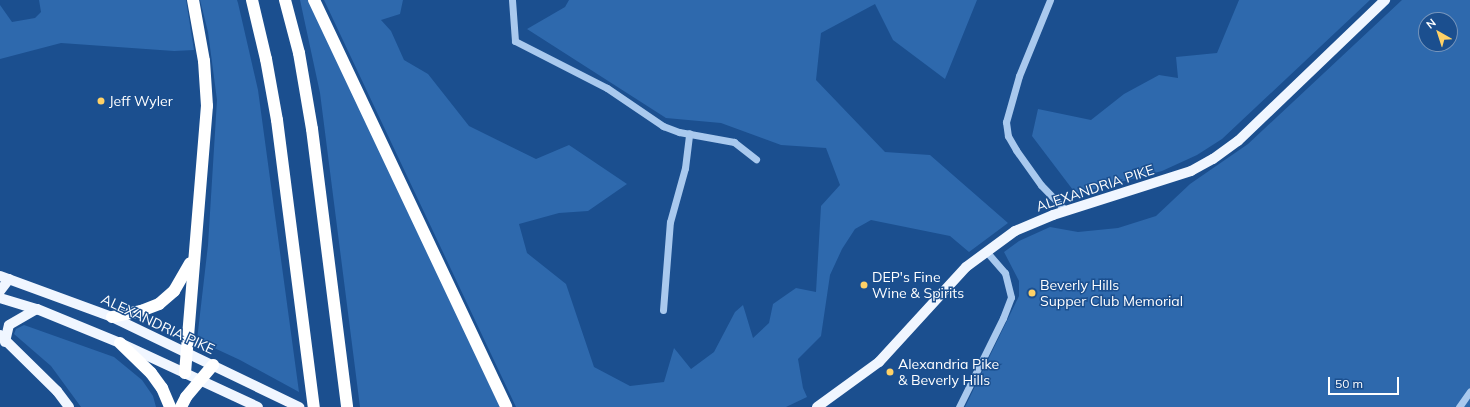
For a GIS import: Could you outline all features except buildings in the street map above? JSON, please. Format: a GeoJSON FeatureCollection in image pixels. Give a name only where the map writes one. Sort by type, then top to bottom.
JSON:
{"type":"FeatureCollection","features":[{"type":"Feature","properties":{"kind":"highway"},"geometry":{"type":"LineString","coordinates":[[185,373],[188,353],[207,106],[204,61],[193,0]]}},
{"type":"Feature","properties":{"kind":"highway"},"geometry":{"type":"LineString","coordinates":[[252,0],[266,59],[276,120],[314,407]]}},
{"type":"Feature","properties":{"kind":"highway"},"geometry":{"type":"LineString","coordinates":[[285,0],[299,53],[312,129],[347,407]]}},
{"type":"Feature","properties":{"kind":"highway"},"geometry":{"type":"LineString","coordinates":[[314,0],[506,407]]}},
{"type":"Feature","properties":{"kind":"highway"},"geometry":{"type":"LineString","coordinates":[[112,317],[142,311],[164,300],[174,291],[186,275],[195,251]]}},
{"type":"Feature","properties":{"kind":"highway"},"geometry":{"type":"LineString","coordinates":[[120,343],[151,373],[162,388],[170,407]]}},
{"type":"Feature","properties":{"kind":"highway"},"geometry":{"type":"LineString","coordinates":[[181,407],[214,365]]}},
{"type":"Feature","properties":{"kind":"main road","name":"ALEXANDRIA PIKE"},"geometry":{"type":"LineString","coordinates":[[817,407],[879,362],[966,267],[986,250],[1015,231],[1066,211],[1191,172],[1213,159],[1238,141],[1385,0]]}},
{"type":"Feature","properties":{"kind":"main road","name":"ALEXANDRIA PIKE"},"geometry":{"type":"LineString","coordinates":[[5,278],[112,317],[299,407]]}},
{"type":"Feature","properties":{"kind":"main road"},"geometry":{"type":"LineString","coordinates":[[0,291],[5,278]]}},
{"type":"Feature","properties":{"kind":"main road"},"geometry":{"type":"LineString","coordinates":[[0,298],[37,309],[120,343],[258,407]]}},
{"type":"Feature","properties":{"kind":"main road"},"geometry":{"type":"LineString","coordinates":[[37,309],[9,325],[2,338],[38,371],[69,407]]}},
{"type":"Feature","properties":{"kind":"street"},"geometry":{"type":"LineString","coordinates":[[512,0],[515,41],[607,88],[663,126],[734,142],[756,159]]}},
{"type":"Feature","properties":{"kind":"street"},"geometry":{"type":"LineString","coordinates":[[1050,0],[1019,76],[1006,122],[1008,136],[1016,150],[1041,184],[1066,211]]}},
{"type":"Feature","properties":{"kind":"street"},"geometry":{"type":"LineString","coordinates":[[663,310],[670,222],[685,168],[689,133]]}},
{"type":"Feature","properties":{"kind":"street"},"geometry":{"type":"LineString","coordinates":[[959,407],[1003,318],[1011,297],[1005,273],[986,250]]}},
{"type":"Feature","properties":{"kind":"street"},"geometry":{"type":"LineString","coordinates":[[1459,407],[1470,391]]}},
{"type":"Feature","properties":{"kind":"shaded area"},"geometry":{"type":"Polygon","coordinates":[[[39,0],[186,0],[194,50],[174,51],[61,43],[0,59],[0,5],[12,22],[35,18],[41,12],[39,0]]]}},
{"type":"Feature","properties":{"kind":"shaded area"},"geometry":{"type":"Polygon","coordinates":[[[200,0],[237,0],[238,3],[258,90],[299,392],[240,360],[197,340],[208,245],[217,100],[208,32],[200,0]]]}},
{"type":"Feature","properties":{"kind":"shaded area"},"geometry":{"type":"Polygon","coordinates":[[[300,0],[310,0],[500,407],[360,407],[320,93],[300,0]]]}},
{"type":"Feature","properties":{"kind":"shaded area"},"geometry":{"type":"Polygon","coordinates":[[[324,0],[403,0],[400,14],[381,20],[391,31],[404,60],[428,74],[469,126],[536,159],[569,145],[627,184],[588,211],[559,213],[519,224],[527,253],[566,284],[594,367],[630,386],[664,382],[674,348],[691,369],[714,352],[735,312],[743,305],[753,338],[769,323],[773,304],[796,288],[816,292],[821,206],[840,185],[826,148],[781,145],[721,123],[666,118],[527,29],[565,7],[569,0],[977,0],[945,79],[893,40],[875,4],[821,33],[816,80],[885,152],[930,155],[1008,223],[969,252],[950,236],[871,220],[855,229],[842,249],[830,275],[821,336],[798,359],[803,388],[807,397],[786,407],[516,407],[324,0]]]}},
{"type":"Feature","properties":{"kind":"shaded area"},"geometry":{"type":"Polygon","coordinates":[[[1239,0],[1370,0],[1222,139],[1197,155],[1162,171],[1076,194],[1032,136],[1038,109],[1091,120],[1124,94],[1159,75],[1178,78],[1176,57],[1217,53],[1239,0]]]}},
{"type":"Feature","properties":{"kind":"shaded area"},"geometry":{"type":"Polygon","coordinates":[[[1402,0],[1470,0],[1470,407],[965,407],[1019,296],[1019,281],[1004,252],[1019,241],[1050,227],[1078,232],[1118,228],[1156,216],[1190,184],[1248,144],[1402,0]]]}},
{"type":"Feature","properties":{"kind":"shaded area"},"geometry":{"type":"Polygon","coordinates":[[[24,325],[114,357],[142,380],[153,396],[156,407],[81,407],[51,366],[14,334],[16,329],[24,325]]]}},
{"type":"Feature","properties":{"kind":"place","name":"Jeff Wyler"},"geometry":{"type":"Point","coordinates":[101,101]}},
{"type":"Feature","properties":{"kind":"place","name":"DEP's Fine Wine & Spirits"},"geometry":{"type":"Point","coordinates":[864,285]}},
{"type":"Feature","properties":{"kind":"place","name":"Beverly Hills Supper Club Memorial"},"geometry":{"type":"Point","coordinates":[1032,293]}},
{"type":"Feature","properties":{"kind":"place","name":"Alexandria Pike & Beverly Hills"},"geometry":{"type":"Point","coordinates":[890,372]}}]}
